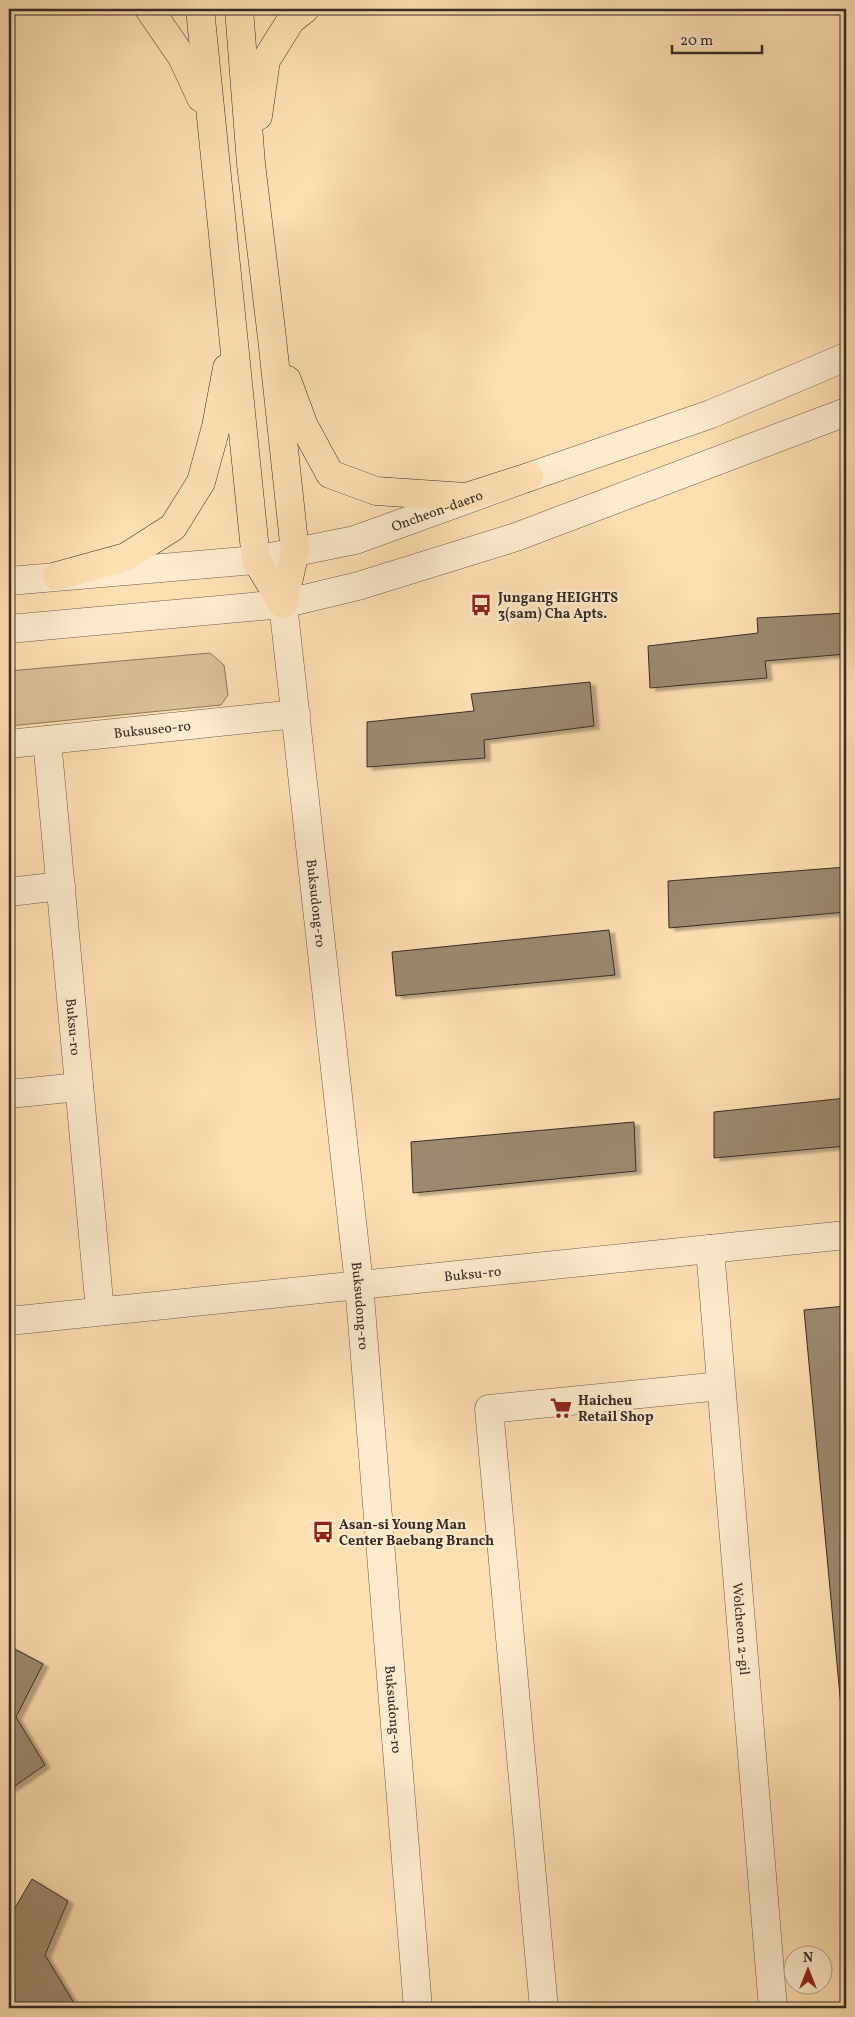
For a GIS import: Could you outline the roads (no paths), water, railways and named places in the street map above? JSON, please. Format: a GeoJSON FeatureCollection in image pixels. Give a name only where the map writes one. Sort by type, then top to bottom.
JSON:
{"type":"FeatureCollection","features":[{"type":"Feature","properties":{"kind":"highway"},"geometry":{"type":"LineString","coordinates":[[149,9],[182,57],[210,116]]}},
{"type":"Feature","properties":{"kind":"highway"},"geometry":{"type":"LineString","coordinates":[[200,9],[256,560],[283,604]]}},
{"type":"Feature","properties":{"kind":"highway"},"geometry":{"type":"LineString","coordinates":[[239,9],[251,164],[295,552],[283,604]]}},
{"type":"Feature","properties":{"kind":"highway"},"geometry":{"type":"LineString","coordinates":[[251,164],[266,60],[291,20],[306,9]]}},
{"type":"Feature","properties":{"kind":"highway"},"geometry":{"type":"LineString","coordinates":[[57,576],[126,557],[173,527],[201,482],[216,427],[232,337]]}},
{"type":"Feature","properties":{"kind":"highway"},"geometry":{"type":"LineString","coordinates":[[272,338],[304,426],[330,474],[376,491],[466,497],[529,477]]}},
{"type":"Feature","properties":{"kind":"street","name":"Oncheon-daero"},"geometry":{"type":"LineString","coordinates":[[9,581],[256,560],[356,540],[529,477],[711,414],[846,357]]}},
{"type":"Feature","properties":{"kind":"street"},"geometry":{"type":"LineString","coordinates":[[9,629],[283,604],[358,586],[516,537],[846,412]]}},
{"type":"Feature","properties":{"kind":"street","name":"Buksudong-ro"},"geometry":{"type":"LineString","coordinates":[[283,604],[359,1284],[418,2008]]}},
{"type":"Feature","properties":{"kind":"street","name":"Buksuseo-ro"},"geometry":{"type":"LineString","coordinates":[[9,744],[296,714]]}},
{"type":"Feature","properties":{"kind":"street","name":"Buksu-ro"},"geometry":{"type":"LineString","coordinates":[[47,740],[100,1311]]}},
{"type":"Feature","properties":{"kind":"street"},"geometry":{"type":"LineString","coordinates":[[9,892],[61,886]]}},
{"type":"Feature","properties":{"kind":"street"},"geometry":{"type":"LineString","coordinates":[[9,1094],[79,1087]]}},
{"type":"Feature","properties":{"kind":"street","name":"Buksu-ro"},"geometry":{"type":"LineString","coordinates":[[9,1320],[846,1235]]}},
{"type":"Feature","properties":{"kind":"street","name":"Wolcheon 2-gil"},"geometry":{"type":"LineString","coordinates":[[710,1248],[773,2008]]}},
{"type":"Feature","properties":{"kind":"street"},"geometry":{"type":"LineString","coordinates":[[544,2008],[489,1409],[722,1386]]}},
{"type":"Feature","properties":{"kind":"place","name":"Jungang HEIGHTS 3(sam) Cha Apts."},"geometry":{"type":"Point","coordinates":[481,605]}},
{"type":"Feature","properties":{"kind":"place","name":"Haicheu Retail Shop"},"geometry":{"type":"Point","coordinates":[561,1408]}},
{"type":"Feature","properties":{"kind":"place","name":"Asan-si Young Man Center Baebang Branch"},"geometry":{"type":"Point","coordinates":[323,1532]}}]}
